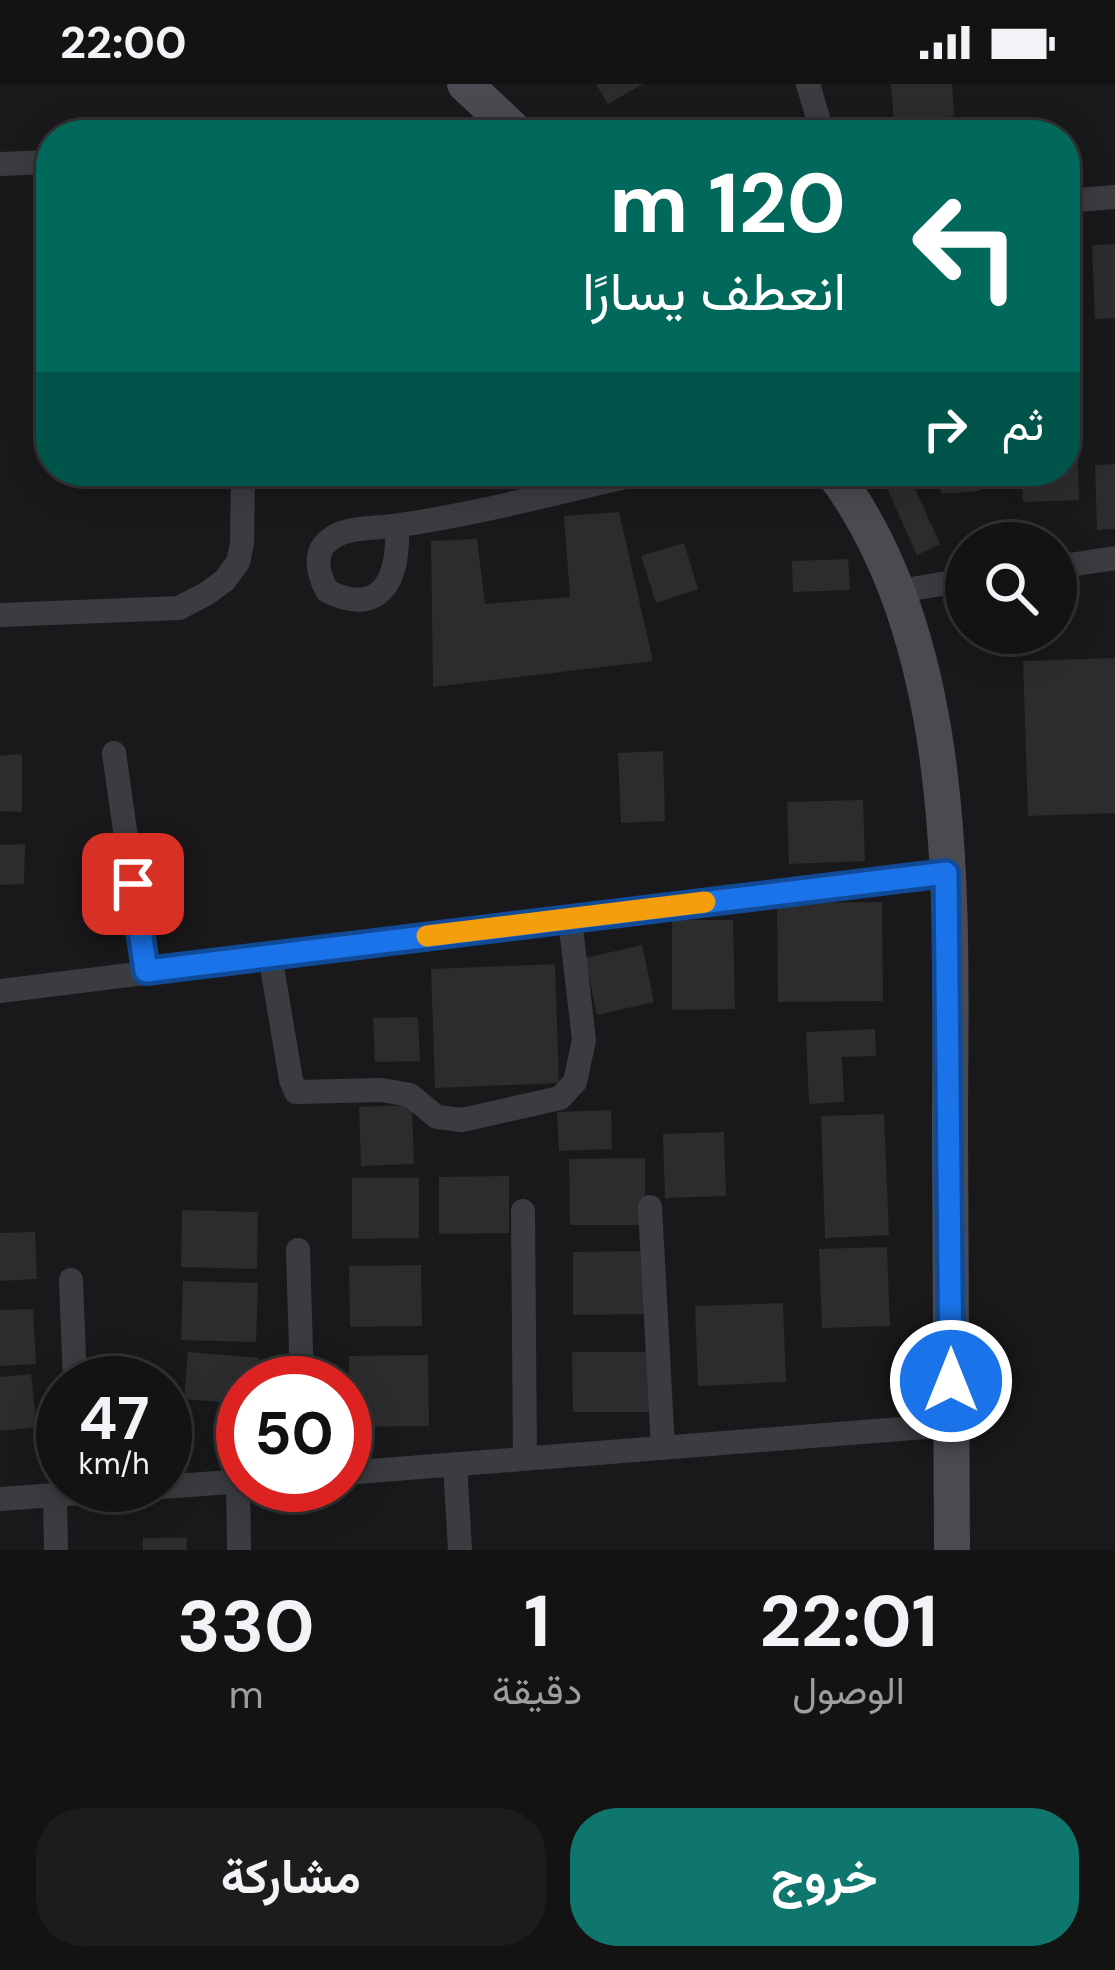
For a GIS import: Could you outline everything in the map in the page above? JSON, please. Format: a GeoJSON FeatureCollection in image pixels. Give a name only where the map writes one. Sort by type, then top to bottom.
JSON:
{"type":"FeatureCollection","features":[{"type":"Feature","properties":{"kind":"main road"},"geometry":{"type":"LineString","coordinates":[[465,84],[503,120]]}},
{"type":"Feature","properties":{"kind":"main road"},"geometry":{"type":"LineString","coordinates":[[840,486],[899,591],[926,688],[946,873],[952,1550]]}},
{"type":"Feature","properties":{"kind":"street"},"geometry":{"type":"LineString","coordinates":[[808,84],[819,120]]}},
{"type":"Feature","properties":{"kind":"street"},"geometry":{"type":"LineString","coordinates":[[0,164],[36,163]]}},
{"type":"Feature","properties":{"kind":"street"},"geometry":{"type":"LineString","coordinates":[[1080,200],[1115,197]]}},
{"type":"Feature","properties":{"kind":"street"},"geometry":{"type":"LineString","coordinates":[[0,615],[179,608],[206,594],[238,562],[243,486]]}},
{"type":"Feature","properties":{"kind":"street"},"geometry":{"type":"LineString","coordinates":[[397,526],[582,486]]}},
{"type":"Feature","properties":{"kind":"street"},"geometry":{"type":"LineString","coordinates":[[1077,564],[1115,558]]}},
{"type":"Feature","properties":{"kind":"street"},"geometry":{"type":"LineString","coordinates":[[899,591],[945,583]]}},
{"type":"Feature","properties":{"kind":"street"},"geometry":{"type":"LineString","coordinates":[[114,753],[146,971]]}},
{"type":"Feature","properties":{"kind":"street"},"geometry":{"type":"LineString","coordinates":[[0,991],[946,873]]}},
{"type":"Feature","properties":{"kind":"street"},"geometry":{"type":"LineString","coordinates":[[270,956],[296,1092],[382,1090],[410,1095],[437,1117],[462,1120],[560,1098],[575,1082],[584,1040],[570,919]]}},
{"type":"Feature","properties":{"kind":"street"},"geometry":{"type":"LineString","coordinates":[[650,1207],[663,1448]]}},
{"type":"Feature","properties":{"kind":"street"},"geometry":{"type":"LineString","coordinates":[[523,1211],[525,1459]]}},
{"type":"Feature","properties":{"kind":"street"},"geometry":{"type":"LineString","coordinates":[[298,1250],[301,1356]]}},
{"type":"Feature","properties":{"kind":"street"},"geometry":{"type":"LineString","coordinates":[[71,1280],[74,1356]]}},
{"type":"Feature","properties":{"kind":"street"},"geometry":{"type":"LineString","coordinates":[[372,1471],[951,1425]]}},
{"type":"Feature","properties":{"kind":"street"},"geometry":{"type":"LineString","coordinates":[[455,1464],[460,1550]]}},
{"type":"Feature","properties":{"kind":"street"},"geometry":{"type":"LineString","coordinates":[[0,1499],[36,1495]]}},
{"type":"Feature","properties":{"kind":"street"},"geometry":{"type":"LineString","coordinates":[[56,1550],[66,1512]]}},
{"type":"Feature","properties":{"kind":"street"},"geometry":{"type":"LineString","coordinates":[[239,1550],[240,1512]]}},
{"type":"Feature","properties":{"kind":"building"},"geometry":{"type":"Polygon","coordinates":[[[596,84],[643,84],[608,104],[596,84]]]}},
{"type":"Feature","properties":{"kind":"building"},"geometry":{"type":"Polygon","coordinates":[[[891,84],[952,84],[954,116],[894,120],[891,84]]]}},
{"type":"Feature","properties":{"kind":"building"},"geometry":{"type":"Polygon","coordinates":[[[1115,244],[1115,318],[1095,319],[1092,245],[1115,244]]]}},
{"type":"Feature","properties":{"kind":"building"},"geometry":{"type":"Polygon","coordinates":[[[1115,464],[1115,529],[1097,530],[1095,465],[1115,464]]]}},
{"type":"Feature","properties":{"kind":"building"},"geometry":{"type":"Polygon","coordinates":[[[886,486],[914,486],[940,544],[917,555],[886,486]]]}},
{"type":"Feature","properties":{"kind":"building"},"geometry":{"type":"Polygon","coordinates":[[[940,486],[980,486],[980,491],[941,494],[940,486]]]}},
{"type":"Feature","properties":{"kind":"building"},"geometry":{"type":"Polygon","coordinates":[[[1022,486],[1079,486],[1079,500],[1023,502],[1022,486]]]}},
{"type":"Feature","properties":{"kind":"building"},"geometry":{"type":"Polygon","coordinates":[[[619,512],[653,661],[433,687],[431,541],[477,539],[485,604],[570,597],[564,516],[619,512]]]}},
{"type":"Feature","properties":{"kind":"building"},"geometry":{"type":"Polygon","coordinates":[[[684,543],[698,589],[656,603],[641,556],[684,543]]]}},
{"type":"Feature","properties":{"kind":"building"},"geometry":{"type":"Polygon","coordinates":[[[848,559],[850,590],[793,592],[792,561],[848,559]]]}},
{"type":"Feature","properties":{"kind":"building"},"geometry":{"type":"Polygon","coordinates":[[[1115,658],[1115,813],[1028,816],[1023,661],[1115,658]]]}},
{"type":"Feature","properties":{"kind":"building"},"geometry":{"type":"Polygon","coordinates":[[[663,751],[665,821],[621,823],[618,753],[663,751]]]}},
{"type":"Feature","properties":{"kind":"building"},"geometry":{"type":"Polygon","coordinates":[[[22,754],[22,812],[0,811],[0,756],[22,754]]]}},
{"type":"Feature","properties":{"kind":"building"},"geometry":{"type":"Polygon","coordinates":[[[863,800],[865,861],[789,864],[787,802],[863,800]]]}},
{"type":"Feature","properties":{"kind":"building"},"geometry":{"type":"Polygon","coordinates":[[[25,844],[24,884],[0,885],[0,845],[25,844]]]}},
{"type":"Feature","properties":{"kind":"building"},"geometry":{"type":"Polygon","coordinates":[[[882,902],[883,1001],[778,1002],[777,903],[882,902]]]}},
{"type":"Feature","properties":{"kind":"building"},"geometry":{"type":"Polygon","coordinates":[[[672,920],[733,920],[735,1009],[672,1010],[672,920]]]}},
{"type":"Feature","properties":{"kind":"building"},"geometry":{"type":"Polygon","coordinates":[[[642,945],[654,1002],[597,1015],[585,958],[642,945]]]}},
{"type":"Feature","properties":{"kind":"building"},"geometry":{"type":"Polygon","coordinates":[[[555,964],[559,1083],[435,1088],[431,969],[555,964]]]}},
{"type":"Feature","properties":{"kind":"building"},"geometry":{"type":"Polygon","coordinates":[[[418,1017],[420,1061],[375,1062],[373,1018],[418,1017]]]}},
{"type":"Feature","properties":{"kind":"building"},"geometry":{"type":"Polygon","coordinates":[[[875,1029],[876,1056],[842,1057],[844,1102],[809,1104],[806,1032],[875,1029]]]}},
{"type":"Feature","properties":{"kind":"building"},"geometry":{"type":"Polygon","coordinates":[[[412,1105],[414,1164],[361,1166],[359,1107],[412,1105]]]}},
{"type":"Feature","properties":{"kind":"building"},"geometry":{"type":"Polygon","coordinates":[[[611,1110],[612,1149],[559,1151],[557,1112],[611,1110]]]}},
{"type":"Feature","properties":{"kind":"building"},"geometry":{"type":"Polygon","coordinates":[[[884,1114],[889,1235],[825,1238],[821,1116],[884,1114]]]}},
{"type":"Feature","properties":{"kind":"building"},"geometry":{"type":"Polygon","coordinates":[[[724,1132],[726,1196],[665,1198],[663,1134],[724,1132]]]}},
{"type":"Feature","properties":{"kind":"building"},"geometry":{"type":"Polygon","coordinates":[[[645,1158],[645,1225],[570,1225],[569,1159],[645,1158]]]}},
{"type":"Feature","properties":{"kind":"building"},"geometry":{"type":"Polygon","coordinates":[[[509,1176],[509,1233],[439,1234],[439,1177],[509,1176]]]}},
{"type":"Feature","properties":{"kind":"building"},"geometry":{"type":"Polygon","coordinates":[[[352,1178],[419,1178],[419,1238],[352,1239],[352,1178]]]}},
{"type":"Feature","properties":{"kind":"building"},"geometry":{"type":"Polygon","coordinates":[[[182,1210],[258,1212],[257,1269],[181,1267],[182,1210]]]}},
{"type":"Feature","properties":{"kind":"building"},"geometry":{"type":"Polygon","coordinates":[[[35,1232],[37,1279],[0,1281],[0,1233],[35,1232]]]}},
{"type":"Feature","properties":{"kind":"building"},"geometry":{"type":"Polygon","coordinates":[[[887,1247],[890,1326],[822,1328],[819,1249],[887,1247]]]}},
{"type":"Feature","properties":{"kind":"building"},"geometry":{"type":"Polygon","coordinates":[[[645,1251],[646,1314],[573,1315],[573,1252],[645,1251]]]}},
{"type":"Feature","properties":{"kind":"building"},"geometry":{"type":"Polygon","coordinates":[[[421,1265],[422,1326],[350,1327],[349,1266],[421,1265]]]}},
{"type":"Feature","properties":{"kind":"building"},"geometry":{"type":"Polygon","coordinates":[[[183,1281],[258,1283],[256,1342],[181,1340],[183,1281]]]}},
{"type":"Feature","properties":{"kind":"building"},"geometry":{"type":"Polygon","coordinates":[[[783,1303],[786,1382],[698,1386],[695,1306],[783,1303]]]}},
{"type":"Feature","properties":{"kind":"building"},"geometry":{"type":"Polygon","coordinates":[[[33,1309],[36,1364],[0,1366],[0,1310],[33,1309]]]}},
{"type":"Feature","properties":{"kind":"building"},"geometry":{"type":"Polygon","coordinates":[[[188,1352],[235,1356],[216,1356],[216,1402],[192,1400],[192,1356],[188,1352]]]}},
{"type":"Feature","properties":{"kind":"building"},"geometry":{"type":"Polygon","coordinates":[[[572,1352],[652,1352],[653,1412],[573,1412],[572,1352]]]}},
{"type":"Feature","properties":{"kind":"building"},"geometry":{"type":"Polygon","coordinates":[[[428,1355],[429,1426],[372,1427],[372,1356],[349,1356],[428,1355]]]}},
{"type":"Feature","properties":{"kind":"building"},"geometry":{"type":"Polygon","coordinates":[[[31,1374],[36,1427],[0,1431],[0,1377],[31,1374]]]}},
{"type":"Feature","properties":{"kind":"building"},"geometry":{"type":"Polygon","coordinates":[[[143,1538],[187,1538],[187,1550],[143,1550],[143,1538]]]}},
{"type":"Feature","properties":{"kind":"slow traffic"},"geometry":{"type":"LineString","coordinates":[[427,936],[705,902]]}},
{"type":"Feature","properties":{"kind":"route"},"geometry":{"type":"LineString","coordinates":[[133,884],[146,971],[946,873],[951,1381]]}}]}
